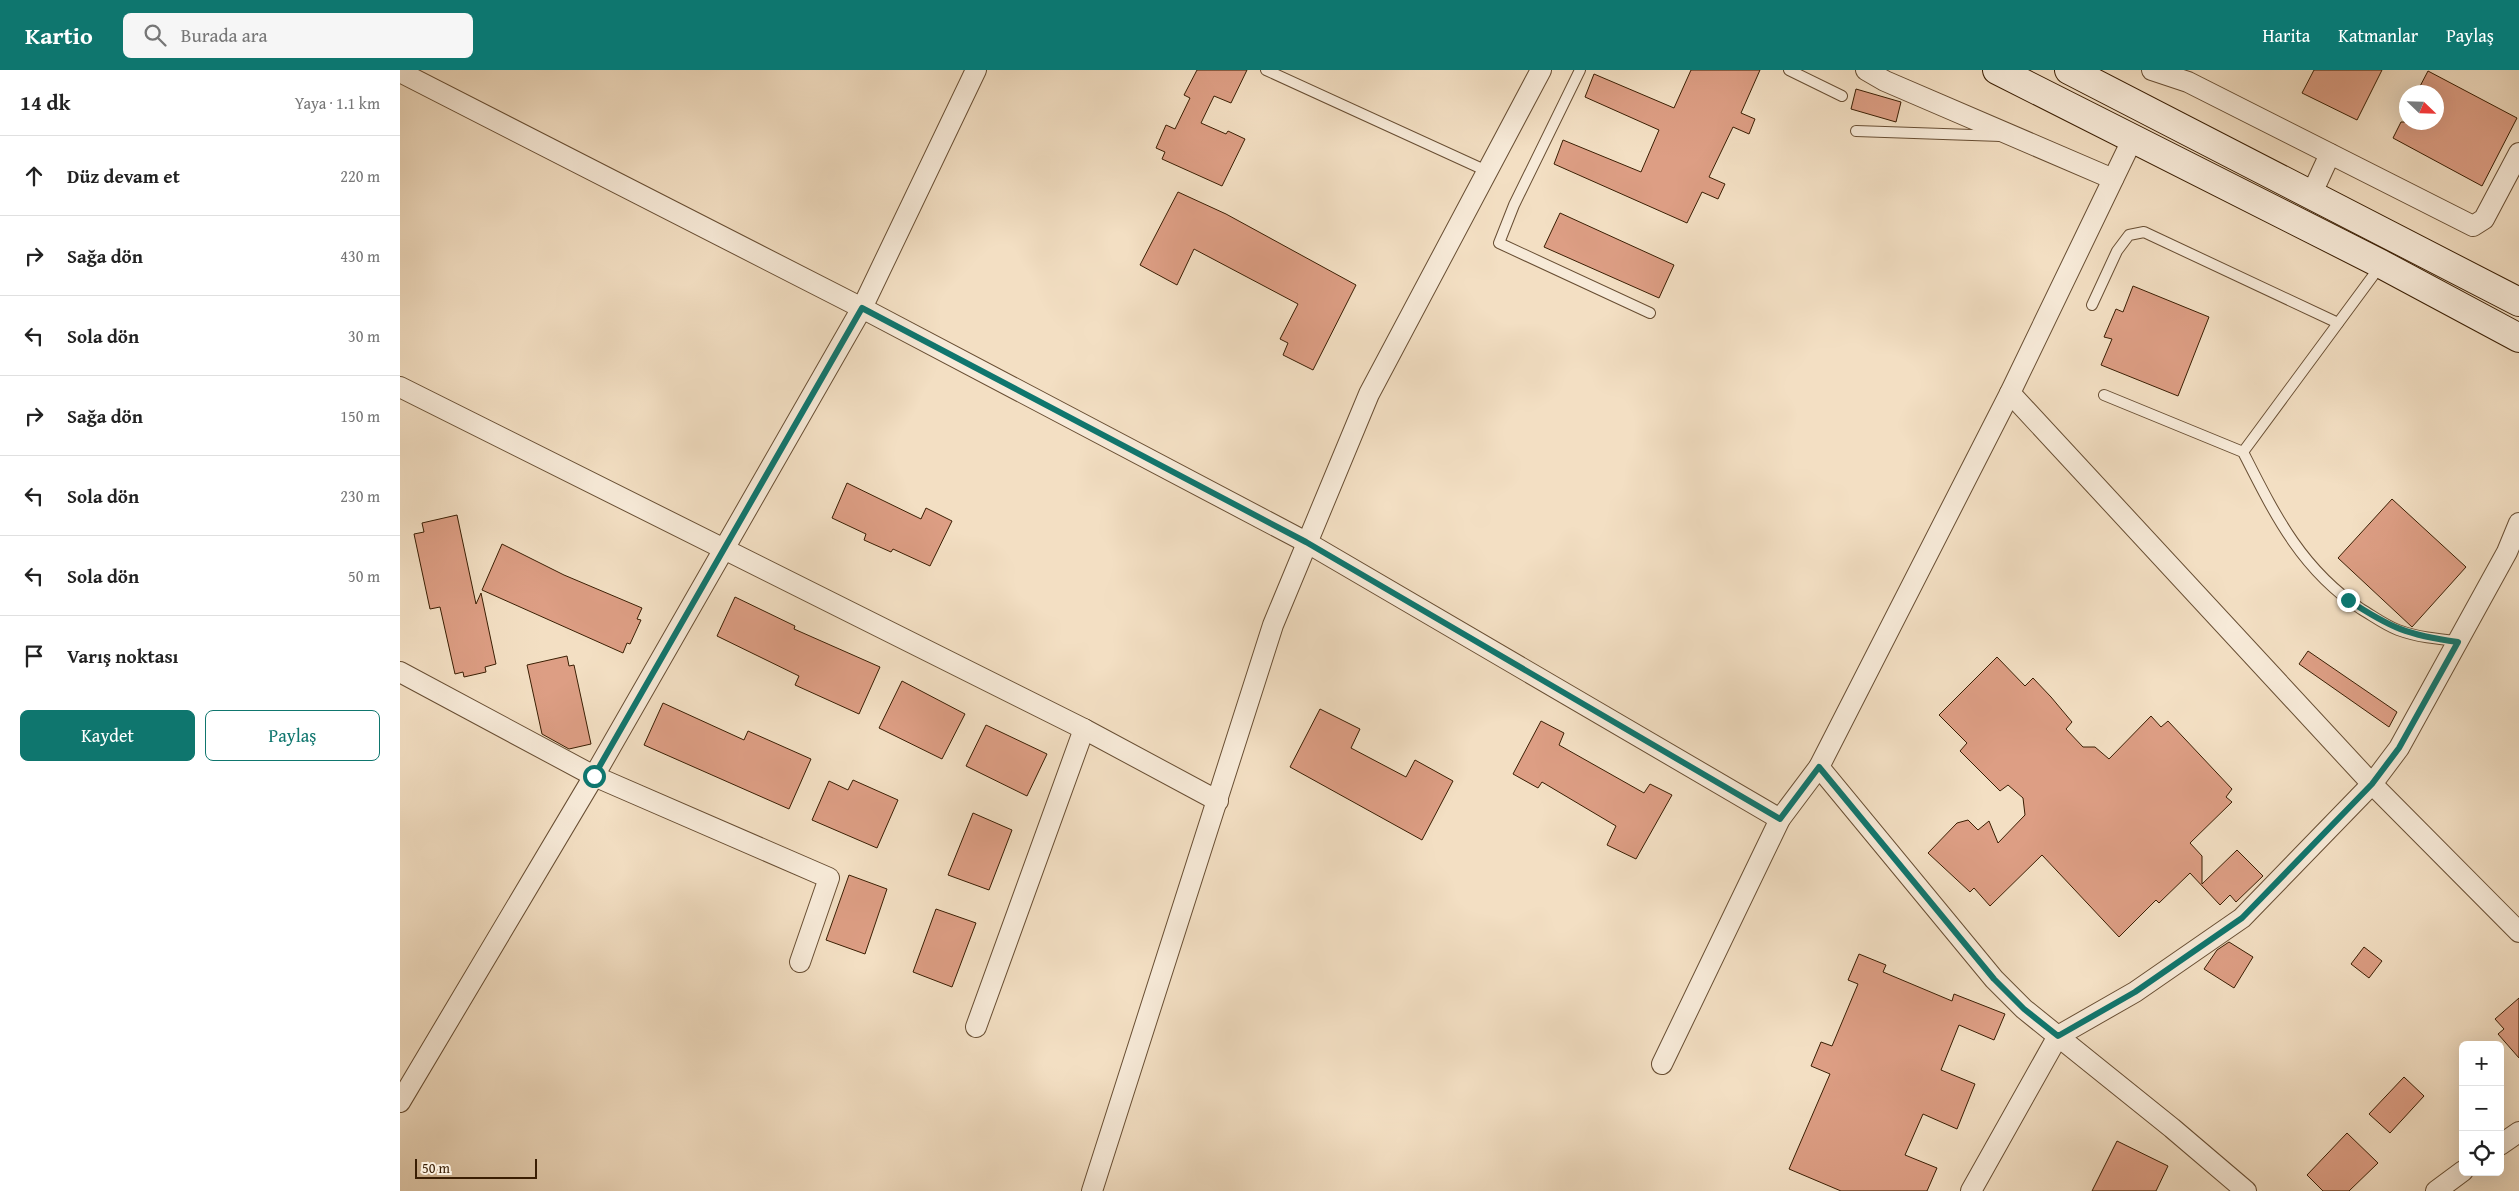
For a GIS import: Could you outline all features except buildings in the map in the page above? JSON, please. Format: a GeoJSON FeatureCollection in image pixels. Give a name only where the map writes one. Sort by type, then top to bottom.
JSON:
{"type":"FeatureCollection","features":[{"type":"Feature","properties":{"kind":"main road"},"geometry":{"type":"LineString","coordinates":[[1998,70],[2381,264],[2519,338]]}},
{"type":"Feature","properties":{"kind":"main road"},"geometry":{"type":"LineString","coordinates":[[2069,70],[2519,302]]}},
{"type":"Feature","properties":{"kind":"street"},"geometry":{"type":"LineString","coordinates":[[400,1102],[594,776],[862,308],[976,70]]}},
{"type":"Feature","properties":{"kind":"street"},"geometry":{"type":"LineString","coordinates":[[1092,1191],[1273,625],[1306,542],[1368,394],[1489,172],[1541,70]]}},
{"type":"Feature","properties":{"kind":"street"},"geometry":{"type":"LineString","coordinates":[[1866,70],[2113,179]]}},
{"type":"Feature","properties":{"kind":"street"},"geometry":{"type":"LineString","coordinates":[[2153,70],[2188,82],[2473,226],[2484,219],[2519,153]]}},
{"type":"Feature","properties":{"kind":"street"},"geometry":{"type":"LineString","coordinates":[[400,72],[862,308],[1306,542],[1780,819]]}},
{"type":"Feature","properties":{"kind":"street"},"geometry":{"type":"LineString","coordinates":[[1662,1064],[1780,819],[1819,767],[2010,393],[2133,138]]}},
{"type":"Feature","properties":{"kind":"street"},"geometry":{"type":"LineString","coordinates":[[2311,194],[2330,154]]}},
{"type":"Feature","properties":{"kind":"street"},"geometry":{"type":"LineString","coordinates":[[400,387],[1084,729],[1218,801]]}},
{"type":"Feature","properties":{"kind":"street"},"geometry":{"type":"LineString","coordinates":[[2010,393],[2372,784],[2519,932]]}},
{"type":"Feature","properties":{"kind":"street"},"geometry":{"type":"LineString","coordinates":[[1971,1191],[2058,1036],[2135,992],[2242,918],[2372,784],[2399,748],[2507,552],[2519,524]]}},
{"type":"Feature","properties":{"kind":"street"},"geometry":{"type":"LineString","coordinates":[[400,672],[594,776],[829,878],[800,962]]}},
{"type":"Feature","properties":{"kind":"street"},"geometry":{"type":"LineString","coordinates":[[976,1027],[1084,729]]}},
{"type":"Feature","properties":{"kind":"street"},"geometry":{"type":"LineString","coordinates":[[1819,767],[1994,979],[2024,1009],[2172,1128],[2246,1191]]}},
{"type":"Feature","properties":{"kind":"street"},"geometry":{"type":"LineString","coordinates":[[2504,1142],[2519,1132]]}},
{"type":"Feature","properties":{"kind":"street"},"geometry":{"type":"LineString","coordinates":[[2436,1191],[2459,1174]]}},
{"type":"Feature","properties":{"kind":"lane"},"geometry":{"type":"LineString","coordinates":[[1266,70],[1489,172]]}},
{"type":"Feature","properties":{"kind":"lane"},"geometry":{"type":"LineString","coordinates":[[1580,70],[1514,205],[1499,243],[1650,313]]}},
{"type":"Feature","properties":{"kind":"lane"},"geometry":{"type":"LineString","coordinates":[[1789,70],[1842,96]]}},
{"type":"Feature","properties":{"kind":"lane"},"geometry":{"type":"LineString","coordinates":[[1856,130],[2016,137]]}},
{"type":"Feature","properties":{"kind":"lane"},"geometry":{"type":"LineString","coordinates":[[2092,306],[2117,251],[2129,235],[2144,232],[2338,323]]}},
{"type":"Feature","properties":{"kind":"lane"},"geometry":{"type":"LineString","coordinates":[[2244,452],[2381,264]]}},
{"type":"Feature","properties":{"kind":"lane"},"geometry":{"type":"LineString","coordinates":[[2104,395],[2244,452],[2270,506],[2300,553],[2321,576],[2348,600],[2396,629],[2420,636],[2458,642]]}},
{"type":"Feature","properties":{"kind":"route"},"geometry":{"type":"LineString","coordinates":[[594,776],[862,308],[1306,542],[1780,819],[1819,767],[1994,979],[2024,1009],[2058,1036],[2135,992],[2242,918],[2372,784],[2399,748],[2458,642],[2420,636],[2396,629],[2348,600]]}}]}
